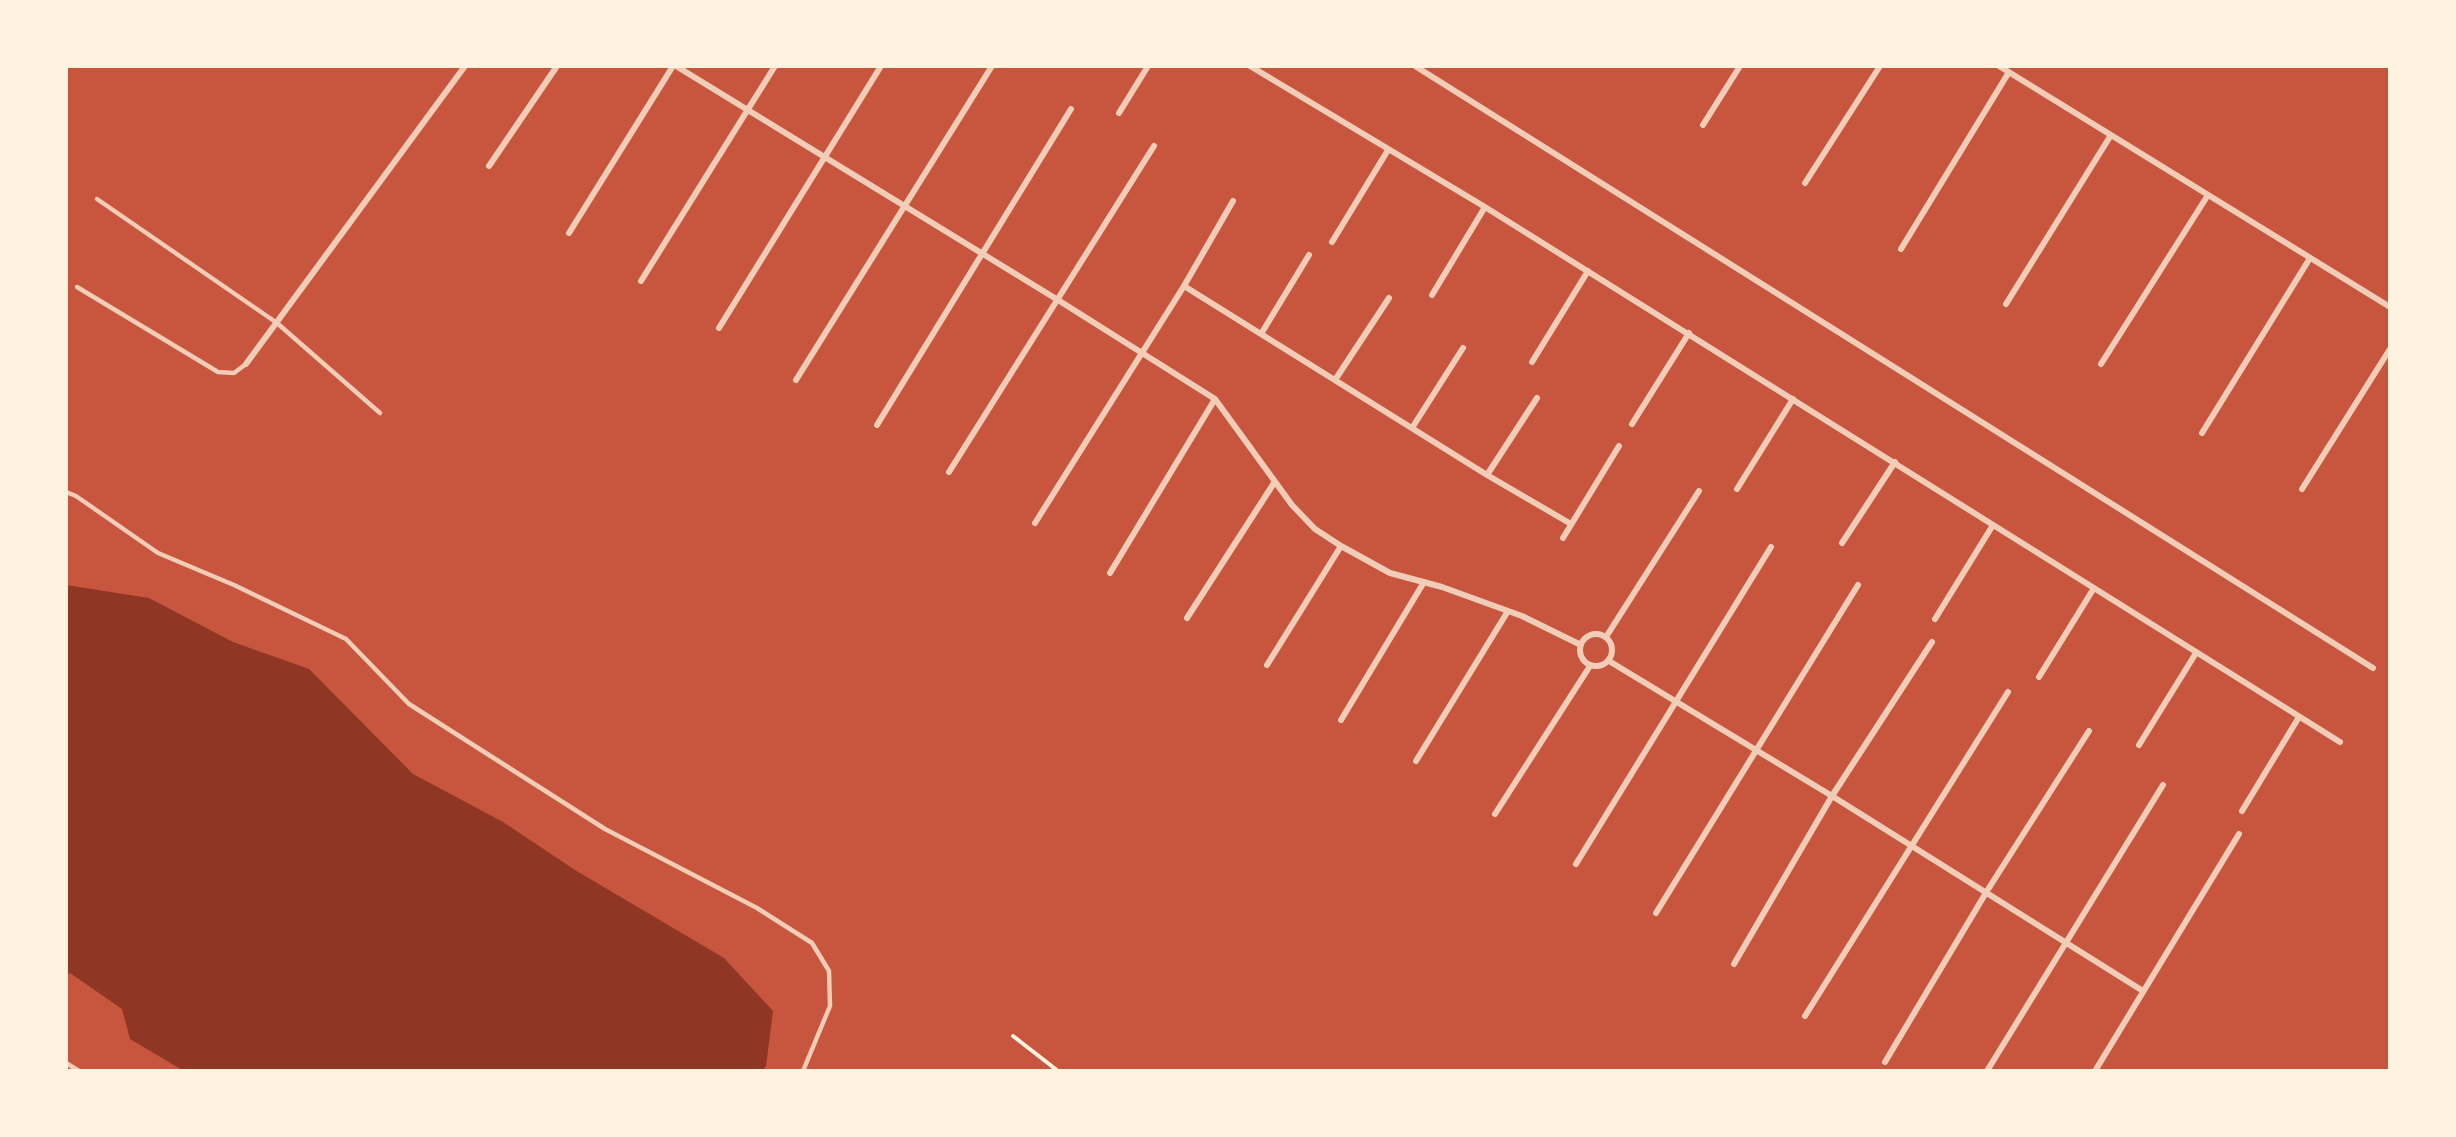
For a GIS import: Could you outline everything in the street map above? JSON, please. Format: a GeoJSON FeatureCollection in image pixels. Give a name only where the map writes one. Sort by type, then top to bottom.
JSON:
{"type":"FeatureCollection","features":[{"type":"Feature","properties":{"kind":"street"},"geometry":{"type":"LineString","coordinates":[[246,364],[465,66]]}},
{"type":"Feature","properties":{"kind":"street"},"geometry":{"type":"LineString","coordinates":[[489,166],[557,66]]}},
{"type":"Feature","properties":{"kind":"street"},"geometry":{"type":"LineString","coordinates":[[569,233],[674,66],[906,206],[1215,399],[1274,483],[1315,529],[1341,546],[1390,573],[1424,582],[1508,612],[1581,645]]}},
{"type":"Feature","properties":{"kind":"street"},"geometry":{"type":"LineString","coordinates":[[641,282],[775,66]]}},
{"type":"Feature","properties":{"kind":"street"},"geometry":{"type":"LineString","coordinates":[[719,328],[881,66]]}},
{"type":"Feature","properties":{"kind":"street"},"geometry":{"type":"LineString","coordinates":[[796,380],[992,66]]}},
{"type":"Feature","properties":{"kind":"street"},"geometry":{"type":"LineString","coordinates":[[1119,113],[1148,66]]}},
{"type":"Feature","properties":{"kind":"street"},"geometry":{"type":"LineString","coordinates":[[1250,66],[1689,333],[2340,742]]}},
{"type":"Feature","properties":{"kind":"street"},"geometry":{"type":"LineString","coordinates":[[1415,66],[2373,668]]}},
{"type":"Feature","properties":{"kind":"street"},"geometry":{"type":"LineString","coordinates":[[1702,125],[1740,66]]}},
{"type":"Feature","properties":{"kind":"street"},"geometry":{"type":"LineString","coordinates":[[1805,183],[1880,66]]}},
{"type":"Feature","properties":{"kind":"street"},"geometry":{"type":"LineString","coordinates":[[1999,66],[2390,307]]}},
{"type":"Feature","properties":{"kind":"street"},"geometry":{"type":"LineString","coordinates":[[1900,249],[2010,72]]}},
{"type":"Feature","properties":{"kind":"street"},"geometry":{"type":"LineString","coordinates":[[877,425],[1071,109]]}},
{"type":"Feature","properties":{"kind":"street"},"geometry":{"type":"LineString","coordinates":[[2006,304],[2111,135]]}},
{"type":"Feature","properties":{"kind":"street"},"geometry":{"type":"LineString","coordinates":[[949,472],[1154,146]]}},
{"type":"Feature","properties":{"kind":"street"},"geometry":{"type":"LineString","coordinates":[[1332,242],[1388,150]]}},
{"type":"Feature","properties":{"kind":"street"},"geometry":{"type":"LineString","coordinates":[[2101,364],[2208,195]]}},
{"type":"Feature","properties":{"kind":"street"},"geometry":{"type":"LineString","coordinates":[[1035,523],[1143,353],[1233,201]]}},
{"type":"Feature","properties":{"kind":"street"},"geometry":{"type":"LineString","coordinates":[[1432,295],[1485,207]]}},
{"type":"Feature","properties":{"kind":"street"},"geometry":{"type":"LineString","coordinates":[[1262,334],[1309,255]]}},
{"type":"Feature","properties":{"kind":"street"},"geometry":{"type":"LineString","coordinates":[[2202,433],[2310,258]]}},
{"type":"Feature","properties":{"kind":"street"},"geometry":{"type":"LineString","coordinates":[[1532,362],[1588,271]]}},
{"type":"Feature","properties":{"kind":"street"},"geometry":{"type":"LineString","coordinates":[[1184,286],[1487,475],[1571,524]]}},
{"type":"Feature","properties":{"kind":"street"},"geometry":{"type":"LineString","coordinates":[[1335,380],[1389,298]]}},
{"type":"Feature","properties":{"kind":"street"},"geometry":{"type":"LineString","coordinates":[[1632,424],[1689,333]]}},
{"type":"Feature","properties":{"kind":"street"},"geometry":{"type":"LineString","coordinates":[[1412,428],[1463,348]]}},
{"type":"Feature","properties":{"kind":"street"},"geometry":{"type":"LineString","coordinates":[[2302,489],[2390,349]]}},
{"type":"Feature","properties":{"kind":"street"},"geometry":{"type":"LineString","coordinates":[[1487,475],[1538,398]]}},
{"type":"Feature","properties":{"kind":"street"},"geometry":{"type":"LineString","coordinates":[[1110,573],[1215,399]]}},
{"type":"Feature","properties":{"kind":"street"},"geometry":{"type":"LineString","coordinates":[[1737,489],[1793,399]]}},
{"type":"Feature","properties":{"kind":"street"},"geometry":{"type":"LineString","coordinates":[[1563,538],[1619,446]]}},
{"type":"Feature","properties":{"kind":"street"},"geometry":{"type":"LineString","coordinates":[[1842,543],[1895,462]]}},
{"type":"Feature","properties":{"kind":"street"},"geometry":{"type":"LineString","coordinates":[[1187,618],[1274,483]]}},
{"type":"Feature","properties":{"kind":"street"},"geometry":{"type":"LineString","coordinates":[[1606,637],[1699,491]]}},
{"type":"Feature","properties":{"kind":"street"},"geometry":{"type":"LineString","coordinates":[[1935,619],[1993,525]]}},
{"type":"Feature","properties":{"kind":"street"},"geometry":{"type":"LineString","coordinates":[[1267,665],[1341,546]]}},
{"type":"Feature","properties":{"kind":"street"},"geometry":{"type":"LineString","coordinates":[[1576,864],[1771,547]]}},
{"type":"Feature","properties":{"kind":"street"},"geometry":{"type":"LineString","coordinates":[[1341,720],[1424,582]]}},
{"type":"Feature","properties":{"kind":"street"},"geometry":{"type":"LineString","coordinates":[[1656,913],[1858,585]]}},
{"type":"Feature","properties":{"kind":"street"},"geometry":{"type":"LineString","coordinates":[[2039,677],[2094,588]]}},
{"type":"Feature","properties":{"kind":"street"},"geometry":{"type":"LineString","coordinates":[[1416,761],[1508,612]]}},
{"type":"Feature","properties":{"kind":"street"},"geometry":{"type":"LineString","coordinates":[[1594,634],[1606,637],[1613,648],[1609,661],[1597,667],[1590,666],[1581,657],[1581,645],[1584,640],[1594,634]]}},
{"type":"Feature","properties":{"kind":"street"},"geometry":{"type":"LineString","coordinates":[[1734,964],[1832,796],[1932,642]]}},
{"type":"Feature","properties":{"kind":"street"},"geometry":{"type":"LineString","coordinates":[[2139,745],[2196,653]]}},
{"type":"Feature","properties":{"kind":"street"},"geometry":{"type":"LineString","coordinates":[[1609,661],[1676,699],[1987,891],[2143,991]]}},
{"type":"Feature","properties":{"kind":"street"},"geometry":{"type":"LineString","coordinates":[[1495,814],[1590,666]]}},
{"type":"Feature","properties":{"kind":"street"},"geometry":{"type":"LineString","coordinates":[[1805,1016],[2008,692]]}},
{"type":"Feature","properties":{"kind":"street"},"geometry":{"type":"LineString","coordinates":[[2242,811],[2299,717]]}},
{"type":"Feature","properties":{"kind":"street"},"geometry":{"type":"LineString","coordinates":[[1885,1062],[1987,891],[2089,731]]}},
{"type":"Feature","properties":{"kind":"street"},"geometry":{"type":"LineString","coordinates":[[1987,1071],[2163,785]]}},
{"type":"Feature","properties":{"kind":"street"},"geometry":{"type":"LineString","coordinates":[[2095,1071],[2239,834]]}},
{"type":"Feature","properties":{"kind":"lane"},"geometry":{"type":"LineString","coordinates":[[97,199],[276,323],[380,413]]}},
{"type":"Feature","properties":{"kind":"lane"},"geometry":{"type":"LineString","coordinates":[[77,287],[218,372],[234,373],[246,364]]}},
{"type":"Feature","properties":{"kind":"lane"},"geometry":{"type":"LineString","coordinates":[[66,492],[76,496],[158,553],[234,585],[346,639],[409,704],[605,829],[757,908],[812,943],[829,971],[830,1006],[802,1071]]}},
{"type":"Feature","properties":{"kind":"lane"},"geometry":{"type":"LineString","coordinates":[[66,1063],[79,1071]]}},
{"type":"Feature","properties":{"kind":"path"},"geometry":{"type":"LineString","coordinates":[[1013,1036],[1058,1071]]}},
{"type":"Feature","properties":{"kind":"shaded area"},"geometry":{"type":"Polygon","coordinates":[[[66,585],[149,598],[233,642],[309,669],[413,774],[503,822],[575,870],[724,958],[773,1011],[766,1066],[762,1071],[184,1071],[130,1039],[122,1009],[70,973],[66,976],[66,585]]]}}]}
